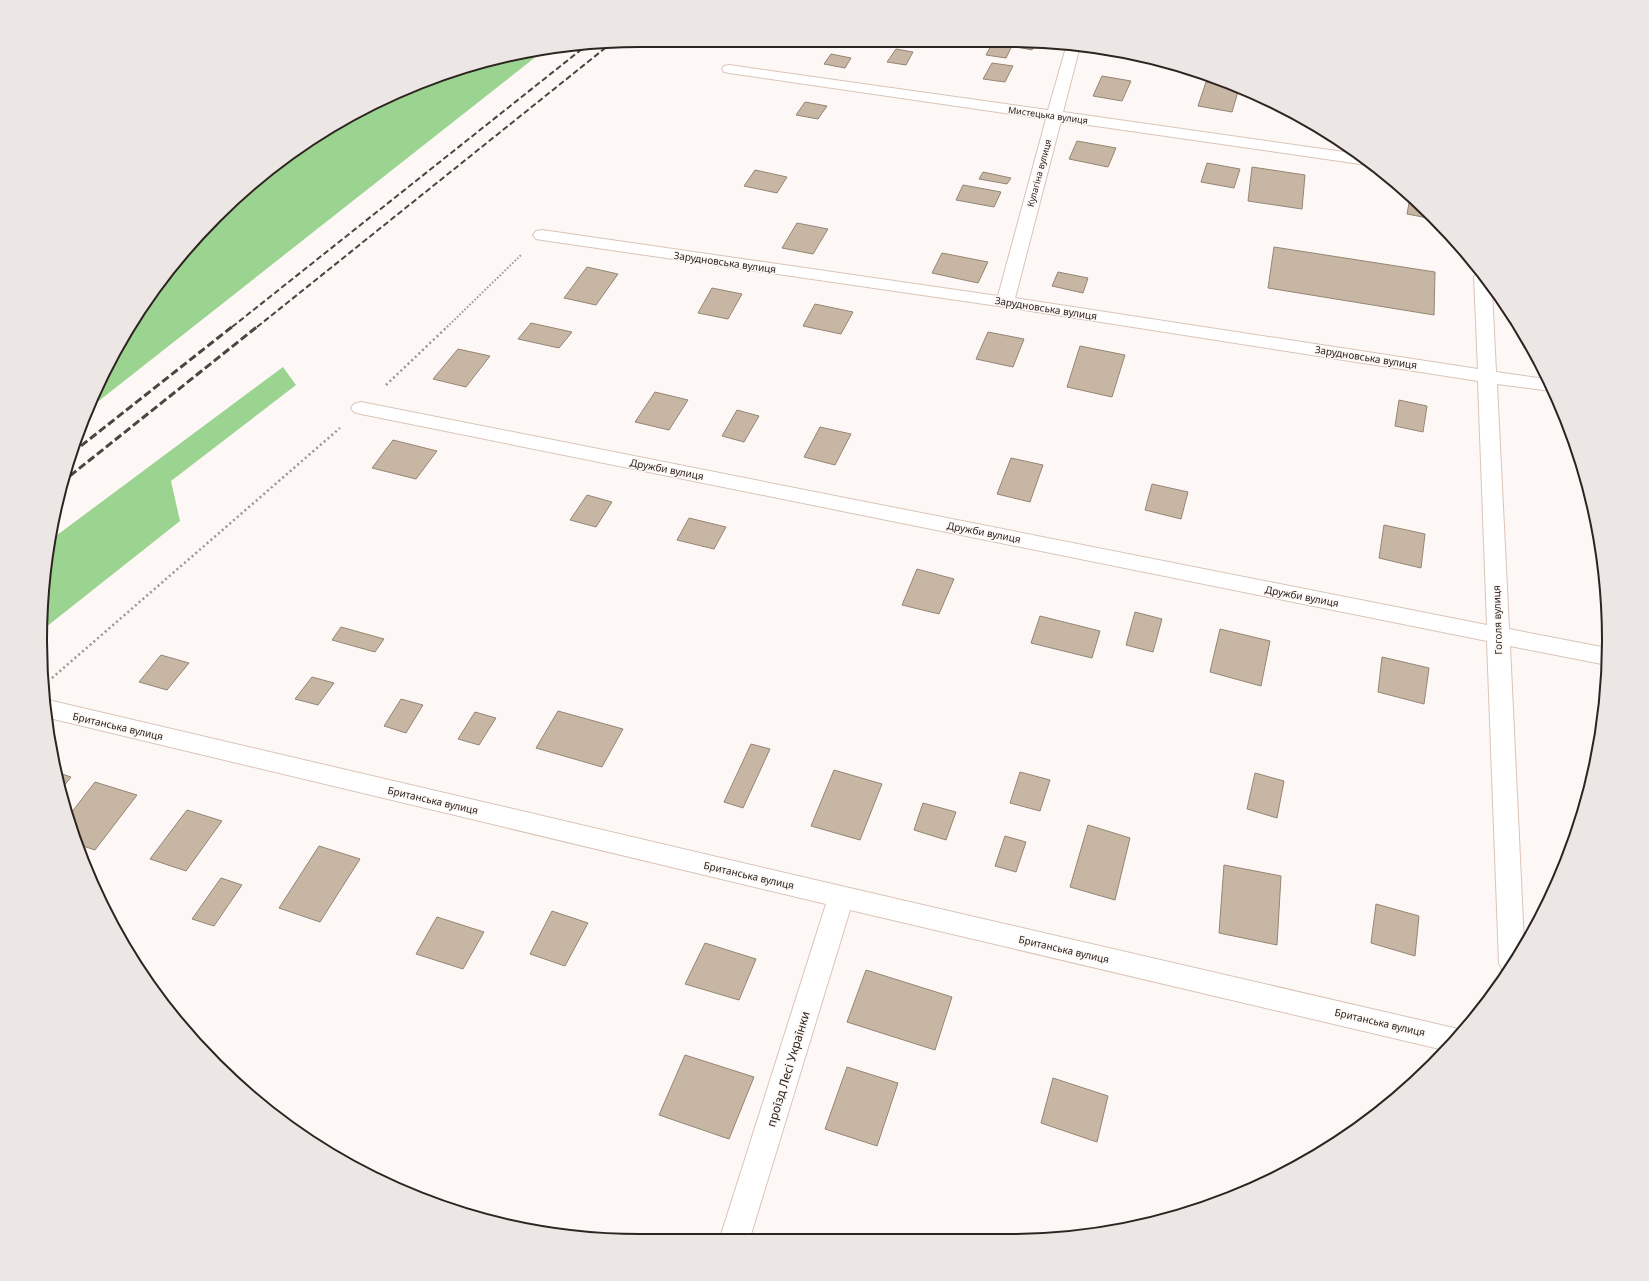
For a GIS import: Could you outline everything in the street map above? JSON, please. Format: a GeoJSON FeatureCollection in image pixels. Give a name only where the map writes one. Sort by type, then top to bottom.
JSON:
{"type":"FeatureCollection","features":[{"type":"Feature","properties":{"kind":"street","name":"Кулагіна вулиця"},"geometry":{"type":"LineString","coordinates":[[1005,302],[1072,51]]}},
{"type":"Feature","properties":{"kind":"street","name":"Мистецька вулиця"},"geometry":{"type":"LineString","coordinates":[[729,69],[1353,158]]}},
{"type":"Feature","properties":{"kind":"street","name":"Зарудновська вулиця"},"geometry":{"type":"LineString","coordinates":[[542,235],[1005,302],[1488,375],[1544,385]]}},
{"type":"Feature","properties":{"kind":"street","name":"Гоголя вулиця"},"geometry":{"type":"LineString","coordinates":[[1483,285],[1512,954]]}},
{"type":"Feature","properties":{"kind":"street","name":"Дружби вулиця"},"geometry":{"type":"LineString","coordinates":[[362,408],[1602,656]]}},
{"type":"Feature","properties":{"kind":"street","name":"Британська вулиця"},"geometry":{"type":"LineString","coordinates":[[51,710],[1449,1039]]}},
{"type":"Feature","properties":{"kind":"street","name":"проїзд Лесі Українки"},"geometry":{"type":"LineString","coordinates":[[736,1234],[842,897]]}},
{"type":"Feature","properties":{"kind":"path"},"geometry":{"type":"LineString","coordinates":[[49,681],[362,408],[542,235]]}},
{"type":"Feature","properties":{"kind":"green space"},"geometry":{"type":"Polygon","coordinates":[[[537,56],[97,402],[108,378],[127,344],[147,311],[170,279],[194,249],[221,221],[249,194],[279,170],[311,147],[344,127],[378,108],[413,92],[450,78],[487,67],[537,56]]]}},
{"type":"Feature","properties":{"kind":"green space"},"geometry":{"type":"Polygon","coordinates":[[[283,367],[296,385],[171,481],[180,521],[47,626],[48,602],[56,536],[283,367]]]}},
{"type":"Feature","properties":{"kind":"building"},"geometry":{"type":"Polygon","coordinates":[[[990,47],[1011,47],[1006,58],[986,55],[990,47]]]}},
{"type":"Feature","properties":{"kind":"building"},"geometry":{"type":"Polygon","coordinates":[[[1018,47],[1033,48],[1032,50],[1018,47]]]}},
{"type":"Feature","properties":{"kind":"building"},"geometry":{"type":"Polygon","coordinates":[[[896,49],[913,52],[906,65],[887,62],[896,49]]]}},
{"type":"Feature","properties":{"kind":"building"},"geometry":{"type":"Polygon","coordinates":[[[831,54],[851,58],[845,68],[824,64],[831,54]]]}},
{"type":"Feature","properties":{"kind":"building"},"geometry":{"type":"Polygon","coordinates":[[[992,63],[1013,66],[1005,82],[983,79],[992,63]]]}},
{"type":"Feature","properties":{"kind":"building"},"geometry":{"type":"Polygon","coordinates":[[[1102,76],[1131,81],[1122,101],[1093,96],[1102,76]]]}},
{"type":"Feature","properties":{"kind":"building"},"geometry":{"type":"Polygon","coordinates":[[[1206,82],[1238,93],[1232,112],[1198,106],[1206,82]]]}},
{"type":"Feature","properties":{"kind":"building"},"geometry":{"type":"Polygon","coordinates":[[[805,102],[827,106],[818,119],[796,115],[805,102]]]}},
{"type":"Feature","properties":{"kind":"building"},"geometry":{"type":"Polygon","coordinates":[[[1077,141],[1116,148],[1108,167],[1069,159],[1077,141]]]}},
{"type":"Feature","properties":{"kind":"building"},"geometry":{"type":"Polygon","coordinates":[[[1207,163],[1240,169],[1234,188],[1201,182],[1207,163]]]}},
{"type":"Feature","properties":{"kind":"building"},"geometry":{"type":"Polygon","coordinates":[[[1252,167],[1305,175],[1302,209],[1248,201],[1252,167]]]}},
{"type":"Feature","properties":{"kind":"building"},"geometry":{"type":"Polygon","coordinates":[[[755,170],[787,177],[777,193],[744,186],[755,170]]]}},
{"type":"Feature","properties":{"kind":"building"},"geometry":{"type":"Polygon","coordinates":[[[983,172],[1011,178],[1007,184],[979,179],[983,172]]]}},
{"type":"Feature","properties":{"kind":"building"},"geometry":{"type":"Polygon","coordinates":[[[963,185],[1001,192],[994,207],[956,200],[963,185]]]}},
{"type":"Feature","properties":{"kind":"building"},"geometry":{"type":"Polygon","coordinates":[[[1409,203],[1424,217],[1407,214],[1409,203]]]}},
{"type":"Feature","properties":{"kind":"building"},"geometry":{"type":"Polygon","coordinates":[[[797,223],[828,229],[813,254],[782,248],[797,223]]]}},
{"type":"Feature","properties":{"kind":"building"},"geometry":{"type":"Polygon","coordinates":[[[1274,247],[1435,272],[1434,315],[1268,288],[1274,247]]]}},
{"type":"Feature","properties":{"kind":"building"},"geometry":{"type":"Polygon","coordinates":[[[942,253],[988,262],[978,283],[932,273],[942,253]]]}},
{"type":"Feature","properties":{"kind":"building"},"geometry":{"type":"Polygon","coordinates":[[[587,267],[618,274],[596,305],[564,298],[587,267]]]}},
{"type":"Feature","properties":{"kind":"building"},"geometry":{"type":"Polygon","coordinates":[[[1058,272],[1088,278],[1083,293],[1052,286],[1058,272]]]}},
{"type":"Feature","properties":{"kind":"building"},"geometry":{"type":"Polygon","coordinates":[[[712,288],[742,294],[728,319],[698,313],[712,288]]]}},
{"type":"Feature","properties":{"kind":"building"},"geometry":{"type":"Polygon","coordinates":[[[815,304],[853,312],[841,334],[803,326],[815,304]]]}},
{"type":"Feature","properties":{"kind":"building"},"geometry":{"type":"Polygon","coordinates":[[[531,323],[572,332],[559,348],[518,339],[531,323]]]}},
{"type":"Feature","properties":{"kind":"building"},"geometry":{"type":"Polygon","coordinates":[[[988,332],[1024,339],[1013,367],[976,359],[988,332]]]}},
{"type":"Feature","properties":{"kind":"building"},"geometry":{"type":"Polygon","coordinates":[[[1080,346],[1125,355],[1112,397],[1067,387],[1080,346]]]}},
{"type":"Feature","properties":{"kind":"building"},"geometry":{"type":"Polygon","coordinates":[[[458,349],[490,356],[466,387],[433,379],[458,349]]]}},
{"type":"Feature","properties":{"kind":"building"},"geometry":{"type":"Polygon","coordinates":[[[655,392],[688,400],[669,430],[635,422],[655,392]]]}},
{"type":"Feature","properties":{"kind":"building"},"geometry":{"type":"Polygon","coordinates":[[[1399,400],[1427,406],[1423,432],[1395,426],[1399,400]]]}},
{"type":"Feature","properties":{"kind":"building"},"geometry":{"type":"Polygon","coordinates":[[[737,410],[759,416],[744,442],[722,436],[737,410]]]}},
{"type":"Feature","properties":{"kind":"building"},"geometry":{"type":"Polygon","coordinates":[[[820,427],[851,434],[835,465],[804,457],[820,427]]]}},
{"type":"Feature","properties":{"kind":"building"},"geometry":{"type":"Polygon","coordinates":[[[393,440],[437,451],[416,479],[372,468],[393,440]]]}},
{"type":"Feature","properties":{"kind":"building"},"geometry":{"type":"Polygon","coordinates":[[[1011,458],[1043,465],[1030,502],[997,494],[1011,458]]]}},
{"type":"Feature","properties":{"kind":"building"},"geometry":{"type":"Polygon","coordinates":[[[1152,484],[1188,492],[1181,519],[1145,510],[1152,484]]]}},
{"type":"Feature","properties":{"kind":"building"},"geometry":{"type":"Polygon","coordinates":[[[587,495],[612,502],[596,527],[570,520],[587,495]]]}},
{"type":"Feature","properties":{"kind":"building"},"geometry":{"type":"Polygon","coordinates":[[[689,518],[726,527],[714,549],[677,540],[689,518]]]}},
{"type":"Feature","properties":{"kind":"building"},"geometry":{"type":"Polygon","coordinates":[[[1384,525],[1425,534],[1421,568],[1379,558],[1384,525]]]}},
{"type":"Feature","properties":{"kind":"building"},"geometry":{"type":"Polygon","coordinates":[[[917,569],[954,579],[939,614],[902,605],[917,569]]]}},
{"type":"Feature","properties":{"kind":"building"},"geometry":{"type":"Polygon","coordinates":[[[1135,612],[1162,619],[1153,652],[1126,645],[1135,612]]]}},
{"type":"Feature","properties":{"kind":"building"},"geometry":{"type":"Polygon","coordinates":[[[1040,616],[1100,631],[1092,658],[1031,643],[1040,616]]]}},
{"type":"Feature","properties":{"kind":"building"},"geometry":{"type":"Polygon","coordinates":[[[341,627],[384,639],[375,652],[332,640],[341,627]]]}},
{"type":"Feature","properties":{"kind":"building"},"geometry":{"type":"Polygon","coordinates":[[[1220,629],[1270,641],[1261,686],[1210,672],[1220,629]]]}},
{"type":"Feature","properties":{"kind":"building"},"geometry":{"type":"Polygon","coordinates":[[[161,655],[189,663],[167,690],[139,682],[161,655]]]}},
{"type":"Feature","properties":{"kind":"building"},"geometry":{"type":"Polygon","coordinates":[[[1382,657],[1429,668],[1424,704],[1378,692],[1382,657]]]}},
{"type":"Feature","properties":{"kind":"building"},"geometry":{"type":"Polygon","coordinates":[[[312,677],[334,683],[318,705],[295,699],[312,677]]]}},
{"type":"Feature","properties":{"kind":"building"},"geometry":{"type":"Polygon","coordinates":[[[401,699],[423,705],[406,733],[384,726],[401,699]]]}},
{"type":"Feature","properties":{"kind":"building"},"geometry":{"type":"Polygon","coordinates":[[[558,711],[623,729],[602,767],[536,748],[558,711]]]}},
{"type":"Feature","properties":{"kind":"building"},"geometry":{"type":"Polygon","coordinates":[[[475,712],[496,718],[479,745],[458,739],[475,712]]]}},
{"type":"Feature","properties":{"kind":"building"},"geometry":{"type":"Polygon","coordinates":[[[751,744],[770,749],[743,808],[724,802],[751,744]]]}},
{"type":"Feature","properties":{"kind":"building"},"geometry":{"type":"Polygon","coordinates":[[[834,770],[882,784],[860,840],[811,826],[834,770]]]}},
{"type":"Feature","properties":{"kind":"building"},"geometry":{"type":"Polygon","coordinates":[[[1020,772],[1050,780],[1040,811],[1010,803],[1020,772]]]}},
{"type":"Feature","properties":{"kind":"building"},"geometry":{"type":"Polygon","coordinates":[[[1255,773],[1284,781],[1277,818],[1247,809],[1255,773]]]}},
{"type":"Feature","properties":{"kind":"building"},"geometry":{"type":"Polygon","coordinates":[[[62,774],[71,777],[65,785],[62,774]]]}},
{"type":"Feature","properties":{"kind":"building"},"geometry":{"type":"Polygon","coordinates":[[[95,782],[137,795],[95,850],[84,846],[72,812],[95,782]]]}},
{"type":"Feature","properties":{"kind":"building"},"geometry":{"type":"Polygon","coordinates":[[[923,803],[956,812],[946,840],[914,830],[923,803]]]}},
{"type":"Feature","properties":{"kind":"building"},"geometry":{"type":"Polygon","coordinates":[[[187,810],[222,821],[186,871],[150,859],[187,810]]]}},
{"type":"Feature","properties":{"kind":"building"},"geometry":{"type":"Polygon","coordinates":[[[1088,825],[1130,838],[1115,900],[1070,887],[1088,825]]]}},
{"type":"Feature","properties":{"kind":"building"},"geometry":{"type":"Polygon","coordinates":[[[1005,836],[1026,842],[1016,872],[995,866],[1005,836]]]}},
{"type":"Feature","properties":{"kind":"building"},"geometry":{"type":"Polygon","coordinates":[[[319,846],[360,859],[320,922],[279,908],[319,846]]]}},
{"type":"Feature","properties":{"kind":"building"},"geometry":{"type":"Polygon","coordinates":[[[1224,865],[1281,876],[1277,945],[1219,933],[1224,865]]]}},
{"type":"Feature","properties":{"kind":"building"},"geometry":{"type":"Polygon","coordinates":[[[221,878],[242,885],[214,926],[192,919],[221,878]]]}},
{"type":"Feature","properties":{"kind":"building"},"geometry":{"type":"Polygon","coordinates":[[[1376,904],[1419,916],[1415,956],[1371,943],[1376,904]]]}},
{"type":"Feature","properties":{"kind":"building"},"geometry":{"type":"Polygon","coordinates":[[[552,911],[588,923],[565,966],[530,954],[552,911]]]}},
{"type":"Feature","properties":{"kind":"building"},"geometry":{"type":"Polygon","coordinates":[[[437,917],[484,932],[463,969],[416,954],[437,917]]]}},
{"type":"Feature","properties":{"kind":"building"},"geometry":{"type":"Polygon","coordinates":[[[705,943],[756,959],[739,1000],[685,984],[705,943]]]}},
{"type":"Feature","properties":{"kind":"building"},"geometry":{"type":"Polygon","coordinates":[[[866,970],[952,997],[935,1050],[847,1022],[866,970]]]}},
{"type":"Feature","properties":{"kind":"building"},"geometry":{"type":"Polygon","coordinates":[[[685,1055],[754,1077],[729,1139],[659,1115],[685,1055]]]}},
{"type":"Feature","properties":{"kind":"building"},"geometry":{"type":"Polygon","coordinates":[[[847,1067],[898,1083],[877,1146],[825,1129],[847,1067]]]}},
{"type":"Feature","properties":{"kind":"building"},"geometry":{"type":"Polygon","coordinates":[[[1053,1078],[1108,1096],[1097,1142],[1041,1123],[1053,1078]]]}},
{"type":"Feature","properties":{"kind":"railway"},"geometry":{"type":"LineString","coordinates":[[257,327],[605,48]]}},
{"type":"Feature","properties":{"kind":"railway"},"geometry":{"type":"LineString","coordinates":[[232,327],[580,50]]}},
{"type":"Feature","properties":{"kind":"railway"},"geometry":{"type":"LineString","coordinates":[[79,448],[233,326]]}},
{"type":"Feature","properties":{"kind":"railway"},"geometry":{"type":"LineString","coordinates":[[70,475],[258,326]]}}]}
